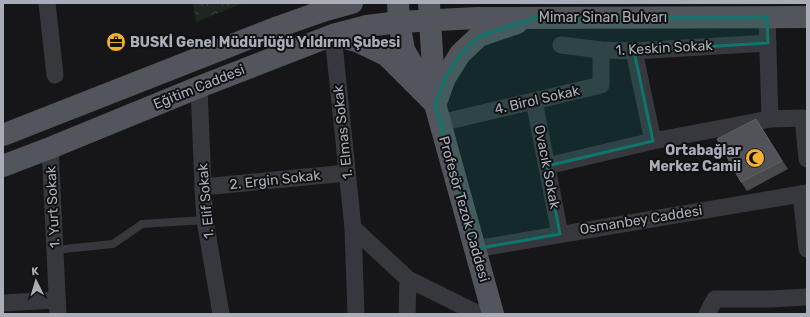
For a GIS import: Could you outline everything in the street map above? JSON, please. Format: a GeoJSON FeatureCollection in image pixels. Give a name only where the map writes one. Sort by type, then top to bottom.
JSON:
{"type":"FeatureCollection","features":[{"type":"Feature","properties":{"kind":"main road","name":"Eğitim Caddesi"},"geometry":{"type":"LineString","coordinates":[[3,135],[278,26],[329,7],[352,3]]}},
{"type":"Feature","properties":{"kind":"main road","name":"Mimar Sinan Bulvarı"},"geometry":{"type":"LineString","coordinates":[[398,13],[430,12],[478,18],[807,17]]}},
{"type":"Feature","properties":{"kind":"main road"},"geometry":{"type":"LineString","coordinates":[[430,12],[437,114]]}},
{"type":"Feature","properties":{"kind":"main road","name":"Eğitim Caddesi"},"geometry":{"type":"LineString","coordinates":[[3,166],[199,86],[333,35],[367,26],[398,13]]}},
{"type":"Feature","properties":{"kind":"main road"},"geometry":{"type":"LineString","coordinates":[[398,13],[404,50],[437,114]]}},
{"type":"Feature","properties":{"kind":"main road"},"geometry":{"type":"LineString","coordinates":[[437,114],[445,78],[460,54],[479,36],[537,17]]}},
{"type":"Feature","properties":{"kind":"main road"},"geometry":{"type":"LineString","coordinates":[[333,35],[359,42],[386,55],[437,114]]}},
{"type":"Feature","properties":{"kind":"main road","name":"Profesör Tezok Caddesi"},"geometry":{"type":"LineString","coordinates":[[437,114],[493,314]]}},
{"type":"Feature","properties":{"kind":"street"},"geometry":{"type":"LineString","coordinates":[[47,3],[55,75]]}},
{"type":"Feature","properties":{"kind":"street"},"geometry":{"type":"LineString","coordinates":[[767,17],[770,118]]}},
{"type":"Feature","properties":{"kind":"street","name":"1. Elmas Sokak"},"geometry":{"type":"LineString","coordinates":[[333,35],[353,228],[356,314]]}},
{"type":"Feature","properties":{"kind":"street","name":"1. Keskin Sokak"},"geometry":{"type":"LineString","coordinates":[[561,45],[601,50],[634,51],[768,43]]}},
{"type":"Feature","properties":{"kind":"street","name":"4. Birol Sokak"},"geometry":{"type":"LineString","coordinates":[[437,114],[534,101],[601,85],[601,50]]}},
{"type":"Feature","properties":{"kind":"street"},"geometry":{"type":"LineString","coordinates":[[634,51],[653,141]]}},
{"type":"Feature","properties":{"kind":"street","name":"1. Elif Sokak"},"geometry":{"type":"LineString","coordinates":[[199,86],[205,220],[222,314]]}},
{"type":"Feature","properties":{"kind":"street","name":"Ovacık Sokak"},"geometry":{"type":"LineString","coordinates":[[534,101],[560,234]]}},
{"type":"Feature","properties":{"kind":"street"},"geometry":{"type":"LineString","coordinates":[[547,166],[653,141],[770,118],[803,118],[807,159]]}},
{"type":"Feature","properties":{"kind":"street","name":"1. Yurt Sokak"},"geometry":{"type":"LineString","coordinates":[[50,148],[58,307]]}},
{"type":"Feature","properties":{"kind":"street","name":"2. Ergin Sokak"},"geometry":{"type":"LineString","coordinates":[[203,187],[347,173]]}},
{"type":"Feature","properties":{"kind":"street"},"geometry":{"type":"LineString","coordinates":[[804,193],[807,249]]}},
{"type":"Feature","properties":{"kind":"street","name":"Osmanbey Caddesi"},"geometry":{"type":"LineString","coordinates":[[475,248],[804,193]]}},
{"type":"Feature","properties":{"kind":"street"},"geometry":{"type":"LineString","coordinates":[[353,228],[408,279],[478,314]]}},
{"type":"Feature","properties":{"kind":"street"},"geometry":{"type":"LineString","coordinates":[[407,314],[408,279]]}},
{"type":"Feature","properties":{"kind":"street"},"geometry":{"type":"LineString","coordinates":[[707,314],[715,299],[771,299],[807,297]]}},
{"type":"Feature","properties":{"kind":"street"},"geometry":{"type":"LineString","coordinates":[[3,303],[58,307]]}},
{"type":"Feature","properties":{"kind":"lane"},"geometry":{"type":"LineString","coordinates":[[55,250],[113,244],[142,224],[205,220]]}},
{"type":"Feature","properties":{"kind":"highlighted area"},"geometry":{"type":"Polygon","coordinates":[[[537,17],[767,17],[768,43],[634,51],[653,141],[547,166],[560,234],[475,249],[435,104],[445,78],[460,54],[479,36],[537,17]]]}},
{"type":"Feature","properties":{"kind":"green space"},"geometry":{"type":"Polygon","coordinates":[[[193,3],[243,3],[196,22],[193,3]]]}},
{"type":"Feature","properties":{"kind":"building","name":"Ortabağlar Merkez Camii"},"geometry":{"type":"Polygon","coordinates":[[[756,119],[782,161],[741,182],[717,139],[756,119]]]}},
{"type":"Feature","properties":{"kind":"place","name":"BUSKİ Genel Müdürlüğü Yıldırım Şubesi"},"geometry":{"type":"Point","coordinates":[116,42]}},
{"type":"Feature","properties":{"kind":"place","name":"Ortabağlar Merkez Camii"},"geometry":{"type":"Point","coordinates":[755,158]}}]}
